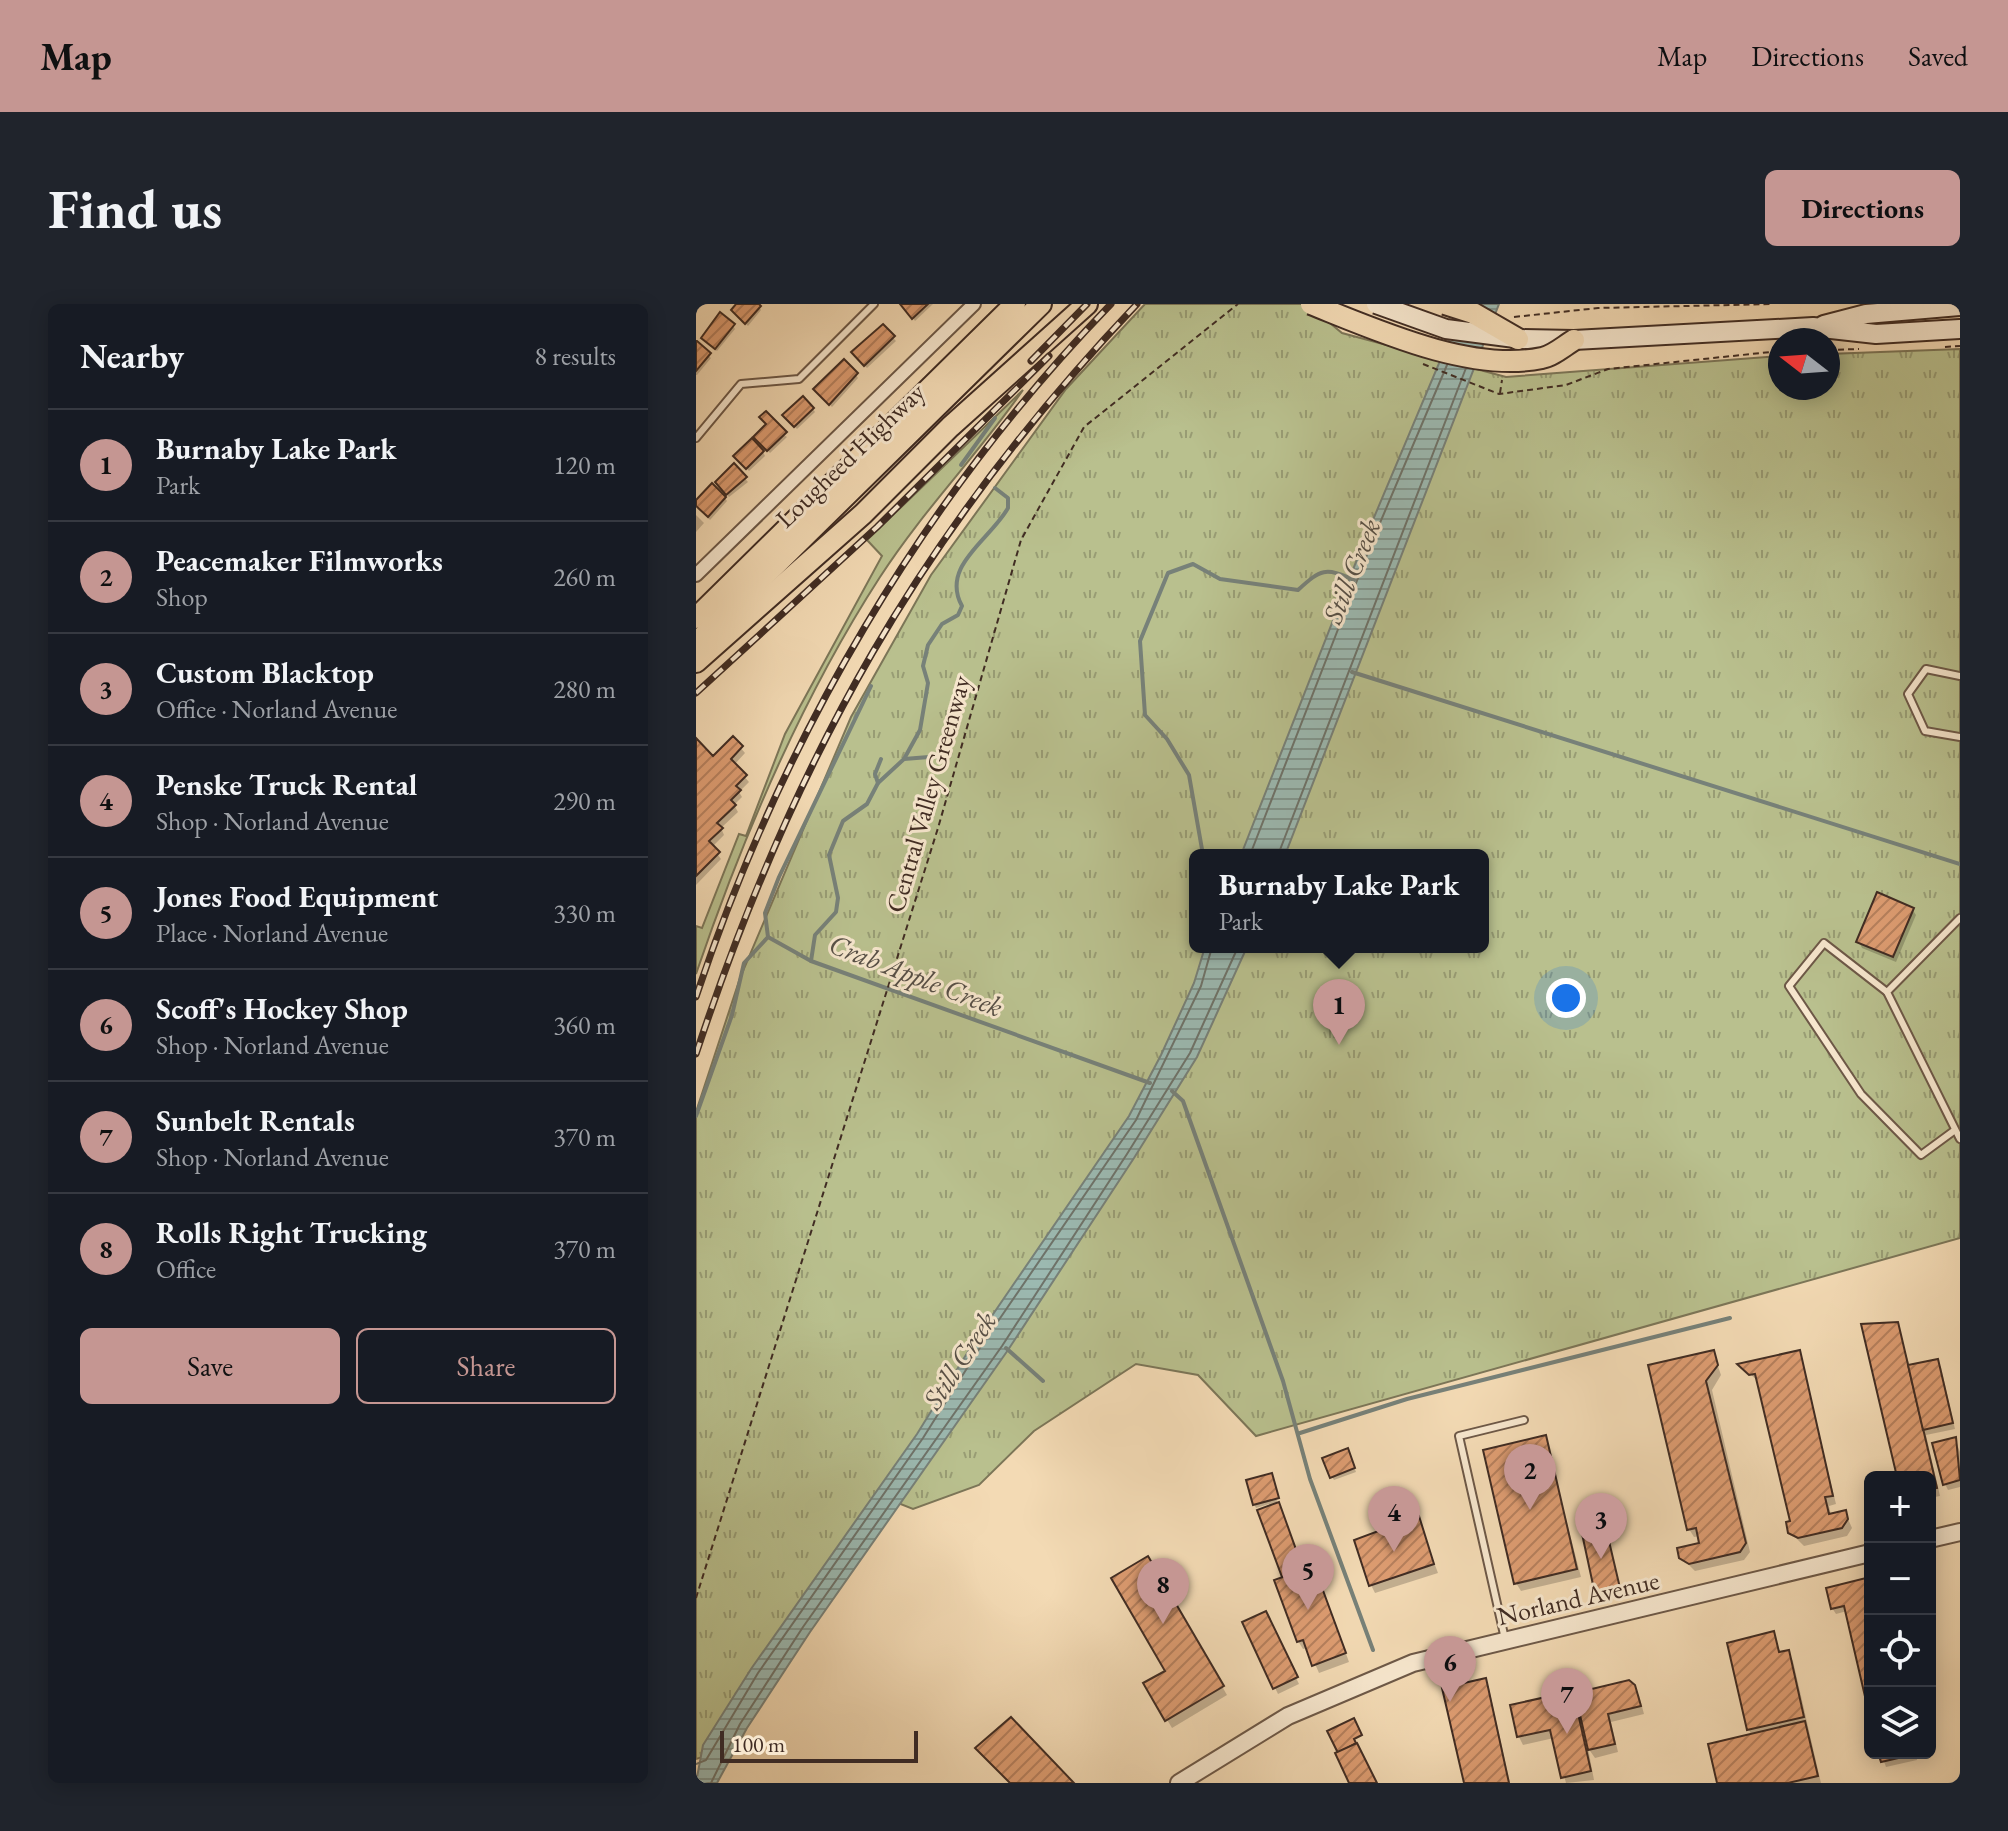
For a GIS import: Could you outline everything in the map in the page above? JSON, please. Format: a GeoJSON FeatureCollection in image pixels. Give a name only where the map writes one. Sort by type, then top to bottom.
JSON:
{"type":"FeatureCollection","features":[{"type":"Feature","properties":{"kind":"main road","name":"Lougheed Highway"},"geometry":{"type":"LineString","coordinates":[[696,618],[1015,304]]}},
{"type":"Feature","properties":{"kind":"main road","name":"Lougheed Highway"},"geometry":{"type":"LineString","coordinates":[[696,643],[1041,304]]}},
{"type":"Feature","properties":{"kind":"main road"},"geometry":{"type":"LineString","coordinates":[[696,662],[863,514],[950,427],[1087,304]]}},
{"type":"Feature","properties":{"kind":"main road"},"geometry":{"type":"LineString","coordinates":[[1311,304],[1409,343],[1508,360],[1545,358],[1574,340]]}},
{"type":"Feature","properties":{"kind":"main road"},"geometry":{"type":"LineString","coordinates":[[1376,304],[1446,329],[1518,339],[1574,340],[1813,327],[1876,334],[1960,329]]}},
{"type":"Feature","properties":{"kind":"main road"},"geometry":{"type":"LineString","coordinates":[[1445,304],[1473,313],[1518,339]]}},
{"type":"Feature","properties":{"kind":"main road"},"geometry":{"type":"LineString","coordinates":[[1813,327],[1866,314],[1960,306]]}},
{"type":"Feature","properties":{"kind":"street"},"geometry":{"type":"LineString","coordinates":[[696,575],[974,304]]}},
{"type":"Feature","properties":{"kind":"street"},"geometry":{"type":"LineString","coordinates":[[1936,1538],[1960,1532]]}},
{"type":"Feature","properties":{"kind":"street","name":"Norland Avenue"},"geometry":{"type":"LineString","coordinates":[[1179,1783],[1241,1742],[1319,1701],[1413,1663],[1864,1554]]}},
{"type":"Feature","properties":{"kind":"lane"},"geometry":{"type":"LineString","coordinates":[[696,438],[741,384],[799,379],[874,304]]}},
{"type":"Feature","properties":{"kind":"lane"},"geometry":{"type":"LineString","coordinates":[[1960,676],[1926,669],[1908,694],[1925,731],[1960,737]]}},
{"type":"Feature","properties":{"kind":"lane"},"geometry":{"type":"LineString","coordinates":[[1887,992],[1960,918]]}},
{"type":"Feature","properties":{"kind":"lane"},"geometry":{"type":"LineString","coordinates":[[1955,1130],[1921,1155],[1861,1094],[1789,986],[1824,943],[1887,992],[1960,1139]]}},
{"type":"Feature","properties":{"kind":"lane"},"geometry":{"type":"LineString","coordinates":[[1505,1639],[1459,1436],[1524,1420]]}},
{"type":"Feature","properties":{"kind":"path","name":"Central Valley Greenway"},"geometry":{"type":"LineString","coordinates":[[696,1598],[893,975],[1021,540],[1035,508],[1084,427],[1238,304]]}},
{"type":"Feature","properties":{"kind":"path"},"geometry":{"type":"LineString","coordinates":[[1511,317],[1598,308],[1773,304]]}},
{"type":"Feature","properties":{"kind":"path"},"geometry":{"type":"LineString","coordinates":[[1423,364],[1499,394],[1566,385],[1608,369],[1768,352]]}},
{"type":"Feature","properties":{"kind":"path"},"geometry":{"type":"LineString","coordinates":[[1499,394],[1502,378]]}},
{"type":"Feature","properties":{"kind":"green space"},"geometry":{"type":"Polygon","coordinates":[[[1145,304],[1307,304],[1342,333],[1506,377],[1768,357],[1768,400],[1840,400],[1840,354],[1960,349],[1960,1238],[1256,1436],[1198,1375],[1136,1364],[1034,1431],[979,1485],[913,1509],[883,1497],[709,1755],[696,1759],[696,1112],[740,978],[851,717],[931,575],[1066,389],[1145,304]]]}},
{"type":"Feature","properties":{"kind":"green space"},"geometry":{"type":"Polygon","coordinates":[[[1023,390],[897,552],[851,623],[776,770],[733,871],[696,974],[696,926],[702,928],[739,834],[746,836],[785,734],[882,556],[867,540],[1023,390]]]}},
{"type":"Feature","properties":{"kind":"water"},"geometry":{"type":"Polygon","coordinates":[[[1464,304],[1499,304],[1287,849],[1243,849],[1367,534],[1464,304]]]}},
{"type":"Feature","properties":{"kind":"water"},"geometry":{"type":"Polygon","coordinates":[[[1203,953],[1244,953],[1197,1057],[1008,1350],[810,1632],[747,1728],[717,1783],[696,1783],[703,1745],[751,1669],[917,1434],[974,1342],[1129,1116],[1194,983],[1203,953]]]}},
{"type":"Feature","properties":{"kind":"building"},"geometry":{"type":"Polygon","coordinates":[[[736,304],[761,306],[745,324],[731,310],[736,304]]]}},
{"type":"Feature","properties":{"kind":"building"},"geometry":{"type":"Polygon","coordinates":[[[900,304],[928,304],[912,319],[900,304]]]}},
{"type":"Feature","properties":{"kind":"building"},"geometry":{"type":"Polygon","coordinates":[[[720,312],[735,324],[715,349],[701,338],[720,312]]]}},
{"type":"Feature","properties":{"kind":"building"},"geometry":{"type":"Polygon","coordinates":[[[883,324],[895,336],[864,366],[851,352],[883,324]]]}},
{"type":"Feature","properties":{"kind":"building"},"geometry":{"type":"Polygon","coordinates":[[[696,341],[711,353],[696,371],[696,341]]]}},
{"type":"Feature","properties":{"kind":"building"},"geometry":{"type":"Polygon","coordinates":[[[844,359],[858,373],[829,405],[813,389],[844,359]]]}},
{"type":"Feature","properties":{"kind":"building"},"geometry":{"type":"Polygon","coordinates":[[[803,396],[814,408],[794,427],[782,415],[803,396]]]}},
{"type":"Feature","properties":{"kind":"building"},"geometry":{"type":"Polygon","coordinates":[[[766,411],[787,432],[767,451],[753,437],[766,424],[759,417],[766,411]]]}},
{"type":"Feature","properties":{"kind":"building"},"geometry":{"type":"Polygon","coordinates":[[[752,438],[764,451],[746,469],[733,456],[752,438]]]}},
{"type":"Feature","properties":{"kind":"building"},"geometry":{"type":"Polygon","coordinates":[[[734,463],[747,477],[726,495],[715,482],[734,463]]]}},
{"type":"Feature","properties":{"kind":"building"},"geometry":{"type":"Polygon","coordinates":[[[712,483],[726,497],[708,517],[696,506],[696,500],[712,483]]]}},
{"type":"Feature","properties":{"kind":"building"},"geometry":{"type":"Polygon","coordinates":[[[733,736],[743,746],[731,759],[747,775],[736,786],[741,790],[731,800],[736,805],[717,823],[723,828],[709,841],[720,852],[696,876],[696,738],[713,756],[733,736]]]}},
{"type":"Feature","properties":{"kind":"building"},"geometry":{"type":"Polygon","coordinates":[[[1877,892],[1914,908],[1893,957],[1856,942],[1877,892]]]}},
{"type":"Feature","properties":{"kind":"building"},"geometry":{"type":"Polygon","coordinates":[[[1898,1322],[1933,1471],[1896,1471],[1861,1324],[1898,1322]]]}},
{"type":"Feature","properties":{"kind":"building"},"geometry":{"type":"Polygon","coordinates":[[[1714,1350],[1718,1365],[1706,1381],[1746,1543],[1740,1552],[1689,1564],[1679,1558],[1677,1548],[1699,1543],[1696,1528],[1687,1530],[1648,1365],[1714,1350]]]}},
{"type":"Feature","properties":{"kind":"building"},"geometry":{"type":"Polygon","coordinates":[[[1800,1350],[1833,1496],[1825,1497],[1829,1514],[1846,1510],[1848,1519],[1842,1528],[1798,1538],[1788,1533],[1786,1522],[1790,1521],[1755,1374],[1749,1375],[1737,1364],[1800,1350]]]}},
{"type":"Feature","properties":{"kind":"building"},"geometry":{"type":"Polygon","coordinates":[[[1938,1359],[1953,1423],[1923,1430],[1908,1365],[1938,1359]]]}},
{"type":"Feature","properties":{"kind":"building"},"geometry":{"type":"Polygon","coordinates":[[[1546,1435],[1577,1569],[1514,1584],[1483,1450],[1546,1435]]]}},
{"type":"Feature","properties":{"kind":"building"},"geometry":{"type":"Polygon","coordinates":[[[1956,1437],[1960,1480],[1943,1485],[1932,1443],[1956,1437]]]}},
{"type":"Feature","properties":{"kind":"building"},"geometry":{"type":"Polygon","coordinates":[[[1348,1448],[1355,1468],[1330,1478],[1322,1458],[1348,1448]]]}},
{"type":"Feature","properties":{"kind":"building"},"geometry":{"type":"Polygon","coordinates":[[[1272,1473],[1279,1498],[1253,1505],[1246,1480],[1272,1473]]]}},
{"type":"Feature","properties":{"kind":"building"},"geometry":{"type":"Polygon","coordinates":[[[1279,1502],[1303,1569],[1282,1577],[1257,1510],[1279,1502]]]}},
{"type":"Feature","properties":{"kind":"building"},"geometry":{"type":"Polygon","coordinates":[[[1419,1516],[1434,1564],[1369,1586],[1354,1540],[1419,1516]]]}},
{"type":"Feature","properties":{"kind":"building"},"geometry":{"type":"Polygon","coordinates":[[[1605,1524],[1620,1588],[1595,1594],[1581,1529],[1605,1524]]]}},
{"type":"Feature","properties":{"kind":"building"},"geometry":{"type":"Polygon","coordinates":[[[1148,1556],[1224,1686],[1165,1721],[1143,1683],[1165,1671],[1111,1578],[1148,1556]]]}},
{"type":"Feature","properties":{"kind":"building"},"geometry":{"type":"Polygon","coordinates":[[[1314,1566],[1346,1653],[1312,1666],[1303,1640],[1297,1642],[1274,1580],[1314,1566]]]}},
{"type":"Feature","properties":{"kind":"building"},"geometry":{"type":"Polygon","coordinates":[[[1864,1578],[1864,1692],[1844,1606],[1831,1609],[1826,1588],[1864,1578]]]}},
{"type":"Feature","properties":{"kind":"building"},"geometry":{"type":"Polygon","coordinates":[[[1266,1611],[1298,1677],[1273,1689],[1242,1622],[1266,1611]]]}},
{"type":"Feature","properties":{"kind":"building"},"geometry":{"type":"Polygon","coordinates":[[[1774,1631],[1779,1652],[1789,1650],[1804,1717],[1747,1730],[1727,1643],[1774,1631]]]}},
{"type":"Feature","properties":{"kind":"building"},"geometry":{"type":"Polygon","coordinates":[[[1486,1678],[1509,1783],[1464,1783],[1442,1688],[1486,1678]]]}},
{"type":"Feature","properties":{"kind":"building"},"geometry":{"type":"Polygon","coordinates":[[[1629,1680],[1635,1685],[1641,1706],[1608,1714],[1615,1744],[1588,1750],[1575,1693],[1629,1680]]]}},
{"type":"Feature","properties":{"kind":"building"},"geometry":{"type":"Polygon","coordinates":[[[1573,1691],[1591,1771],[1561,1778],[1550,1730],[1517,1737],[1510,1705],[1573,1691]]]}},
{"type":"Feature","properties":{"kind":"building"},"geometry":{"type":"Polygon","coordinates":[[[1011,1717],[1074,1783],[1010,1783],[975,1748],[1011,1717]]]}},
{"type":"Feature","properties":{"kind":"building"},"geometry":{"type":"Polygon","coordinates":[[[1354,1718],[1362,1735],[1354,1739],[1356,1743],[1338,1753],[1327,1731],[1354,1718]]]}},
{"type":"Feature","properties":{"kind":"building"},"geometry":{"type":"Polygon","coordinates":[[[1805,1721],[1818,1776],[1788,1783],[1717,1783],[1708,1744],[1805,1721]]]}},
{"type":"Feature","properties":{"kind":"building"},"geometry":{"type":"Polygon","coordinates":[[[1357,1743],[1377,1783],[1349,1783],[1335,1753],[1357,1743]]]}},
{"type":"Feature","properties":{"kind":"waterway","name":"Crab Apple Creek"},"geometry":{"type":"LineString","coordinates":[[961,465],[995,418]]}},
{"type":"Feature","properties":{"kind":"waterway","name":"Crab Apple Creek"},"geometry":{"type":"LineString","coordinates":[[995,488],[1008,498],[1008,508],[962,566],[957,578],[957,592],[962,606],[958,615],[942,624],[928,645],[923,666],[928,683],[920,730],[904,759],[878,783],[867,804],[843,821],[829,855],[838,898],[836,912],[815,935],[811,961],[1150,1083]]}},
{"type":"Feature","properties":{"kind":"waterway","name":"Still Creek"},"geometry":{"type":"LineString","coordinates":[[1202,849],[1189,775],[1167,739],[1145,715],[1140,641],[1168,573],[1193,564],[1220,579],[1298,590],[1324,572],[1354,580]]}},
{"type":"Feature","properties":{"kind":"waterway"},"geometry":{"type":"LineString","coordinates":[[1352,672],[1960,864]]}},
{"type":"Feature","properties":{"kind":"waterway"},"geometry":{"type":"LineString","coordinates":[[696,1116],[732,1015],[744,963],[768,937],[765,913],[779,877],[871,686]]}},
{"type":"Feature","properties":{"kind":"waterway"},"geometry":{"type":"LineString","coordinates":[[904,759],[929,757]]}},
{"type":"Feature","properties":{"kind":"waterway"},"geometry":{"type":"LineString","coordinates":[[878,783],[875,774],[881,759]]}},
{"type":"Feature","properties":{"kind":"waterway"},"geometry":{"type":"LineString","coordinates":[[768,937],[811,961]]}},
{"type":"Feature","properties":{"kind":"waterway"},"geometry":{"type":"LineString","coordinates":[[1172,1091],[1183,1101],[1283,1381],[1310,1479],[1373,1650]]}},
{"type":"Feature","properties":{"kind":"waterway"},"geometry":{"type":"LineString","coordinates":[[1300,1433],[1407,1399],[1730,1318]]}},
{"type":"Feature","properties":{"kind":"waterway"},"geometry":{"type":"LineString","coordinates":[[1006,1348],[1043,1381]]}},
{"type":"Feature","properties":{"kind":"railway"},"geometry":{"type":"LineString","coordinates":[[1031,361],[1087,304]]}},
{"type":"Feature","properties":{"kind":"railway"},"geometry":{"type":"LineString","coordinates":[[696,997],[731,901],[771,807],[815,716],[865,627],[919,541],[979,458],[1042,379],[1111,304]]}},
{"type":"Feature","properties":{"kind":"railway"},"geometry":{"type":"LineString","coordinates":[[696,1054],[734,946],[776,844],[822,746],[872,653],[928,563],[991,475],[1060,389],[1137,304]]}},
{"type":"Feature","properties":{"kind":"railway"},"geometry":{"type":"LineString","coordinates":[[696,693],[877,527],[1049,356]]}},
{"type":"Feature","properties":{"kind":"place","name":"Burnaby Lake Park"},"geometry":{"type":"Point","coordinates":[1339,1045]}},
{"type":"Feature","properties":{"kind":"place","name":"Peacemaker Filmworks"},"geometry":{"type":"Point","coordinates":[1530,1510]}},
{"type":"Feature","properties":{"kind":"place","name":"Penske Truck Rental"},"geometry":{"type":"Point","coordinates":[1394,1552]}},
{"type":"Feature","properties":{"kind":"place","name":"Custom Blacktop"},"geometry":{"type":"Point","coordinates":[1601,1559]}},
{"type":"Feature","properties":{"kind":"place","name":"Jones Food Equipment"},"geometry":{"type":"Point","coordinates":[1308,1610]}},
{"type":"Feature","properties":{"kind":"place","name":"Rolls Right Trucking"},"geometry":{"type":"Point","coordinates":[1163,1624]}},
{"type":"Feature","properties":{"kind":"place","name":"Scoff's Hockey Shop"},"geometry":{"type":"Point","coordinates":[1450,1702]}},
{"type":"Feature","properties":{"kind":"place","name":"Sunbelt Rentals"},"geometry":{"type":"Point","coordinates":[1567,1734]}}]}
